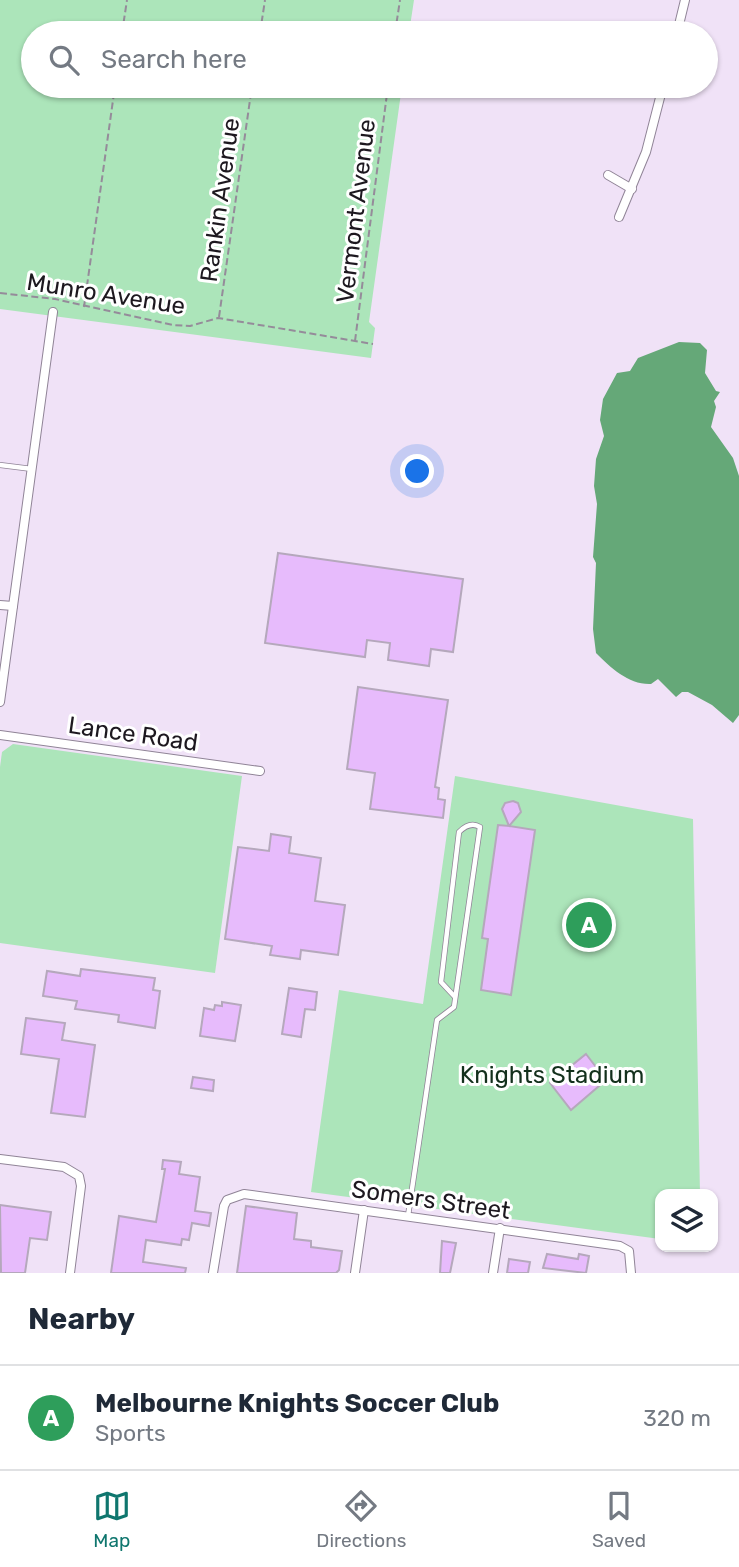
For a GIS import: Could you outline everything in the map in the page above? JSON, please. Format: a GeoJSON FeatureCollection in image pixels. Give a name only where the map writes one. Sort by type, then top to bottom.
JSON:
{"type":"FeatureCollection","features":[{"type":"Feature","properties":{"kind":"street"},"geometry":{"type":"LineString","coordinates":[[680,21],[685,0]]}},
{"type":"Feature","properties":{"kind":"street"},"geometry":{"type":"LineString","coordinates":[[619,217],[646,152],[660,98]]}},
{"type":"Feature","properties":{"kind":"street"},"geometry":{"type":"LineString","coordinates":[[608,175],[632,189]]}},
{"type":"Feature","properties":{"kind":"street"},"geometry":{"type":"LineString","coordinates":[[0,702],[53,312]]}},
{"type":"Feature","properties":{"kind":"street"},"geometry":{"type":"LineString","coordinates":[[0,605],[13,606]]}},
{"type":"Feature","properties":{"kind":"street","name":"Lance Road"},"geometry":{"type":"LineString","coordinates":[[0,735],[260,771]]}},
{"type":"Feature","properties":{"kind":"street"},"geometry":{"type":"LineString","coordinates":[[0,1159],[64,1167],[79,1176],[81,1186],[70,1273]]}},
{"type":"Feature","properties":{"kind":"street","name":"Somers Street"},"geometry":{"type":"LineString","coordinates":[[214,1273],[227,1200],[244,1194],[620,1246],[629,1251],[631,1273]]}},
{"type":"Feature","properties":{"kind":"street"},"geometry":{"type":"LineString","coordinates":[[355,1273],[364,1210]]}},
{"type":"Feature","properties":{"kind":"street"},"geometry":{"type":"LineString","coordinates":[[493,1273],[500,1228]]}},
{"type":"Feature","properties":{"kind":"lane"},"geometry":{"type":"LineString","coordinates":[[0,465],[32,469]]}},
{"type":"Feature","properties":{"kind":"lane"},"geometry":{"type":"LineString","coordinates":[[408,1216],[438,1020],[454,1007],[480,827],[475,824],[466,826],[459,832],[442,969],[441,982],[455,997]]}},
{"type":"Feature","properties":{"kind":"path"},"geometry":{"type":"LineString","coordinates":[[124,21],[127,0]]}},
{"type":"Feature","properties":{"kind":"path"},"geometry":{"type":"LineString","coordinates":[[262,21],[265,0]]}},
{"type":"Feature","properties":{"kind":"path"},"geometry":{"type":"LineString","coordinates":[[397,21],[400,0]]}},
{"type":"Feature","properties":{"kind":"path"},"geometry":{"type":"LineString","coordinates":[[84,307],[113,98]]}},
{"type":"Feature","properties":{"kind":"path","name":"Rankin Avenue"},"geometry":{"type":"LineString","coordinates":[[218,318],[250,98]]}},
{"type":"Feature","properties":{"kind":"path","name":"Vermont Avenue"},"geometry":{"type":"LineString","coordinates":[[355,341],[386,98]]}},
{"type":"Feature","properties":{"kind":"path","name":"Munro Avenue"},"geometry":{"type":"LineString","coordinates":[[0,293],[55,299],[173,325],[190,326],[218,318],[373,344]]}},
{"type":"Feature","properties":{"kind":"green space"},"geometry":{"type":"Polygon","coordinates":[[[0,0],[414,0],[411,21],[21,21],[21,98],[400,98],[369,322],[375,328],[371,358],[0,309],[0,0]]]}},
{"type":"Feature","properties":{"kind":"green space"},"geometry":{"type":"Polygon","coordinates":[[[13,744],[242,776],[215,973],[0,943],[0,767],[2,752],[13,744]]]}},
{"type":"Feature","properties":{"kind":"green space","name":"Knights Stadium"},"geometry":{"type":"Polygon","coordinates":[[[455,776],[693,819],[700,1189],[655,1189],[655,1238],[311,1192],[339,990],[423,1004],[455,776]]]}},
{"type":"Feature","properties":{"kind":"shaded area"},"geometry":{"type":"Polygon","coordinates":[[[679,342],[700,343],[707,350],[705,373],[716,391],[720,392],[714,401],[716,407],[711,427],[733,458],[739,476],[739,715],[733,723],[712,705],[688,692],[682,692],[676,697],[658,679],[651,684],[643,684],[628,679],[596,653],[593,629],[596,563],[593,557],[597,504],[594,486],[596,459],[604,436],[600,420],[603,399],[617,373],[630,371],[638,358],[679,342]]]}},
{"type":"Feature","properties":{"kind":"building"},"geometry":{"type":"Polygon","coordinates":[[[278,553],[463,579],[453,652],[431,649],[429,666],[388,660],[390,643],[367,640],[365,657],[265,643],[278,553]]]}},
{"type":"Feature","properties":{"kind":"building"},"geometry":{"type":"Polygon","coordinates":[[[358,687],[448,700],[435,787],[439,788],[438,799],[445,800],[443,818],[370,809],[375,773],[347,769],[358,687]]]}},
{"type":"Feature","properties":{"kind":"building"},"geometry":{"type":"Polygon","coordinates":[[[513,801],[518,803],[521,812],[509,826],[502,809],[505,803],[513,801]]]}},
{"type":"Feature","properties":{"kind":"building"},"geometry":{"type":"Polygon","coordinates":[[[498,825],[535,830],[511,995],[481,990],[488,939],[482,938],[498,825]]]}},
{"type":"Feature","properties":{"kind":"building"},"geometry":{"type":"Polygon","coordinates":[[[271,834],[291,837],[289,853],[321,858],[315,901],[345,905],[338,955],[301,950],[300,959],[270,955],[272,946],[225,939],[238,847],[269,851],[271,834]]]}},
{"type":"Feature","properties":{"kind":"building"},"geometry":{"type":"Polygon","coordinates":[[[81,969],[155,978],[153,990],[160,991],[155,1028],[118,1022],[119,1015],[75,1009],[77,1001],[43,996],[47,971],[80,976],[81,969]]]}},
{"type":"Feature","properties":{"kind":"building"},"geometry":{"type":"Polygon","coordinates":[[[289,988],[317,992],[315,1010],[305,1009],[301,1037],[282,1034],[289,988]]]}},
{"type":"Feature","properties":{"kind":"building"},"geometry":{"type":"Polygon","coordinates":[[[222,1002],[241,1005],[235,1041],[200,1036],[204,1008],[214,1010],[215,1005],[222,1006],[222,1002]]]}},
{"type":"Feature","properties":{"kind":"building"},"geometry":{"type":"Polygon","coordinates":[[[26,1018],[65,1023],[62,1040],[95,1045],[85,1117],[51,1113],[59,1059],[21,1054],[26,1018]]]}},
{"type":"Feature","properties":{"kind":"building"},"geometry":{"type":"Polygon","coordinates":[[[586,1054],[606,1080],[571,1110],[550,1083],[586,1054]]]}},
{"type":"Feature","properties":{"kind":"building"},"geometry":{"type":"Polygon","coordinates":[[[193,1077],[214,1080],[213,1091],[191,1088],[193,1077]]]}},
{"type":"Feature","properties":{"kind":"building"},"geometry":{"type":"Polygon","coordinates":[[[163,1160],[181,1162],[179,1174],[200,1177],[195,1211],[211,1213],[209,1226],[192,1223],[189,1240],[182,1239],[181,1245],[146,1240],[143,1262],[186,1268],[185,1273],[111,1273],[119,1216],[156,1222],[165,1169],[162,1169],[163,1160]]]}},
{"type":"Feature","properties":{"kind":"building"},"geometry":{"type":"Polygon","coordinates":[[[0,1205],[51,1212],[47,1240],[30,1238],[25,1273],[1,1273],[0,1205]]]}},
{"type":"Feature","properties":{"kind":"building"},"geometry":{"type":"Polygon","coordinates":[[[246,1206],[297,1213],[294,1239],[311,1241],[311,1247],[342,1251],[339,1270],[336,1273],[237,1273],[246,1206]]]}},
{"type":"Feature","properties":{"kind":"building"},"geometry":{"type":"Polygon","coordinates":[[[442,1241],[456,1243],[450,1273],[440,1273],[442,1241]]]}},
{"type":"Feature","properties":{"kind":"building"},"geometry":{"type":"Polygon","coordinates":[[[547,1254],[578,1259],[579,1254],[589,1256],[586,1273],[543,1268],[547,1254]]]}},
{"type":"Feature","properties":{"kind":"building"},"geometry":{"type":"Polygon","coordinates":[[[509,1259],[530,1262],[528,1273],[507,1273],[509,1259]]]}},
{"type":"Feature","properties":{"kind":"place","name":"Melbourne Knights Soccer Club"},"geometry":{"type":"Point","coordinates":[589,925]}}]}
